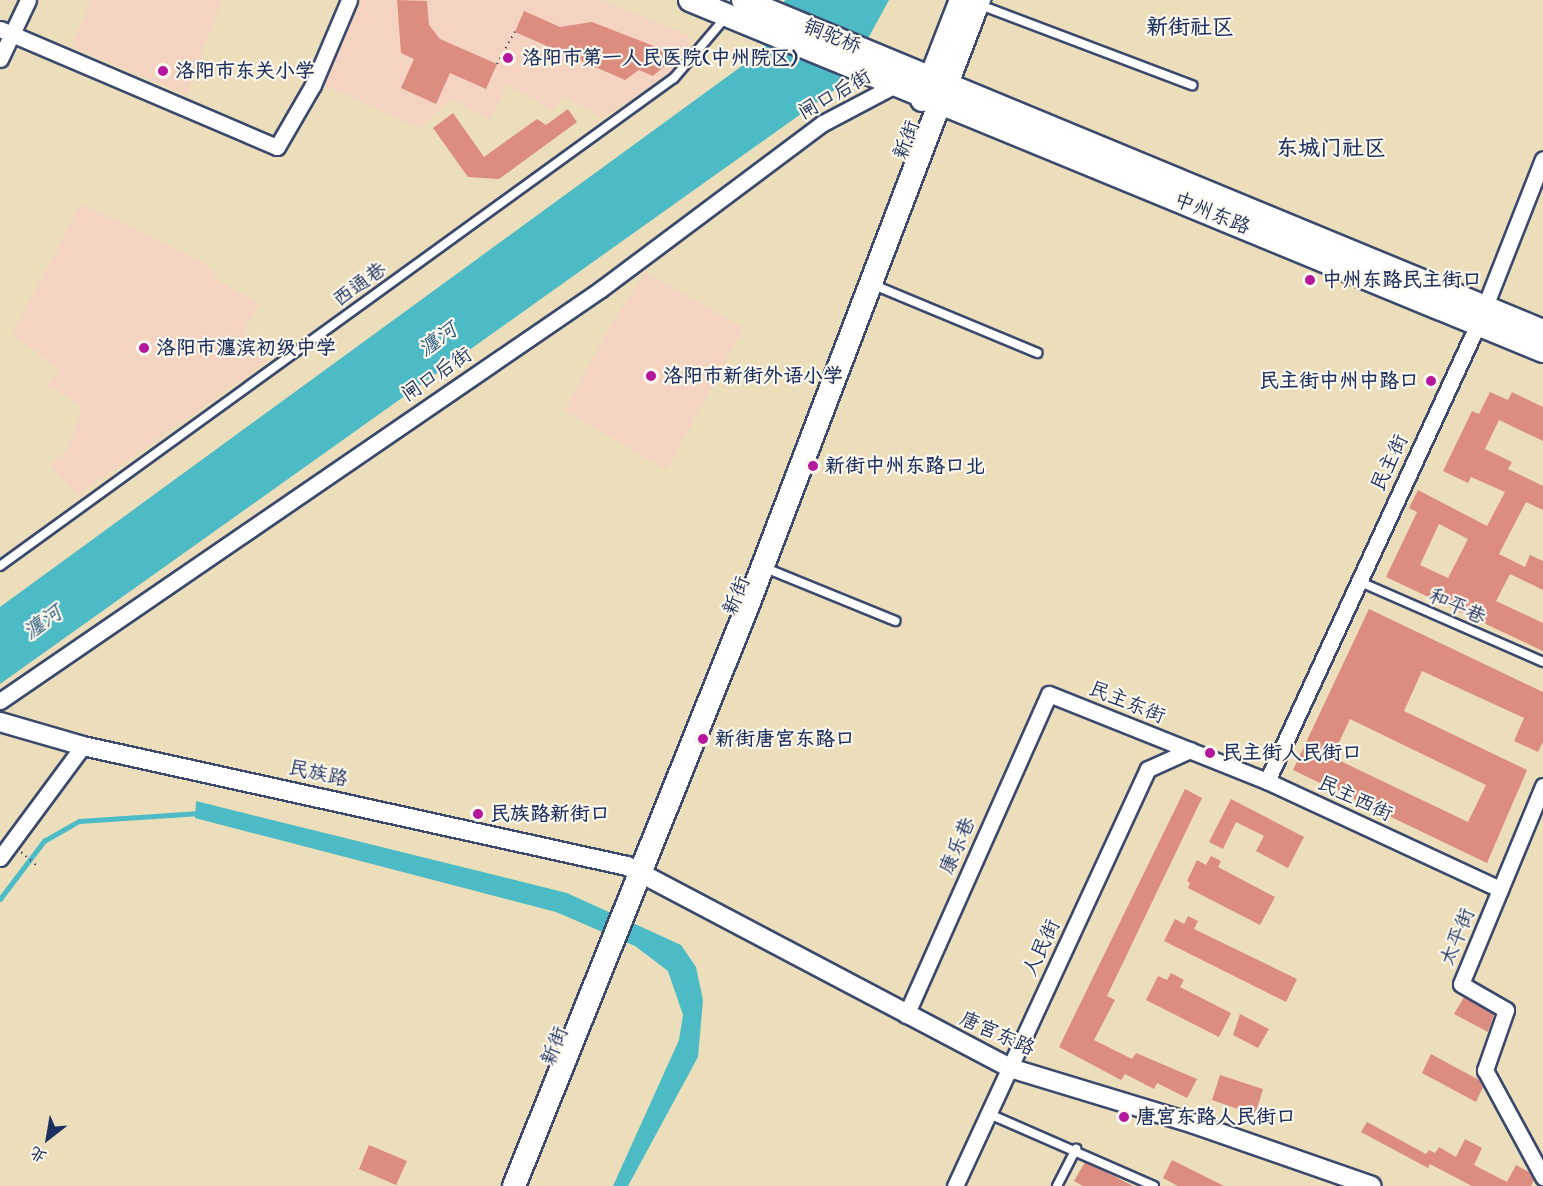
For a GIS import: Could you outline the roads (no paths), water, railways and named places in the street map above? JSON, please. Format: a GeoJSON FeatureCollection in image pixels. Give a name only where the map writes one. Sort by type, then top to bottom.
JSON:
{"type":"FeatureCollection","features":[{"type":"Feature","properties":{"kind":"main road"},"geometry":{"type":"LineString","coordinates":[[690,0],[738,5]]}},
{"type":"Feature","properties":{"kind":"main road","name":"新街"},"geometry":{"type":"LineString","coordinates":[[633,869],[935,88],[971,1]]}},
{"type":"Feature","properties":{"kind":"main road","name":"铜驼桥"},"geometry":{"type":"LineString","coordinates":[[738,5],[889,73]]}},
{"type":"Feature","properties":{"kind":"main road","name":"中州东路"},"geometry":{"type":"LineString","coordinates":[[889,73],[935,88],[1481,315],[1543,332]]}},
{"type":"Feature","properties":{"kind":"main road","name":"新街"},"geometry":{"type":"LineString","coordinates":[[514,1186],[617,908],[762,567],[869,283],[935,88]]}},
{"type":"Feature","properties":{"kind":"main road","name":"中州东路"},"geometry":{"type":"LineString","coordinates":[[1481,315],[1543,351]]}},
{"type":"Feature","properties":{"kind":"main road","name":"新街"},"geometry":{"type":"LineString","coordinates":[[499,1186],[600,951]]}},
{"type":"Feature","properties":{"kind":"street"},"geometry":{"type":"LineString","coordinates":[[0,59],[6,32],[28,0]]}},
{"type":"Feature","properties":{"kind":"street"},"geometry":{"type":"LineString","coordinates":[[6,32],[277,147],[313,85],[349,0]]}},
{"type":"Feature","properties":{"kind":"street","name":"闸口后街"},"geometry":{"type":"LineString","coordinates":[[0,701],[601,289],[889,73]]}},
{"type":"Feature","properties":{"kind":"street","name":"民主街"},"geometry":{"type":"LineString","coordinates":[[1267,781],[1481,315],[1542,164]]}},
{"type":"Feature","properties":{"kind":"street","name":"民主东街"},"geometry":{"type":"LineString","coordinates":[[1049,694],[1190,750]]}},
{"type":"Feature","properties":{"kind":"street","name":"康乐巷"},"geometry":{"type":"LineString","coordinates":[[906,1015],[1049,694]]}},
{"type":"Feature","properties":{"kind":"street","name":"民族路"},"geometry":{"type":"LineString","coordinates":[[0,722],[83,746],[633,869]]}},
{"type":"Feature","properties":{"kind":"street"},"geometry":{"type":"LineString","coordinates":[[0,858],[83,746]]}},
{"type":"Feature","properties":{"kind":"street","name":"民主西街"},"geometry":{"type":"LineString","coordinates":[[1190,750],[1267,781],[1500,889]]}},
{"type":"Feature","properties":{"kind":"street","name":"人民街"},"geometry":{"type":"LineString","coordinates":[[955,1186],[1148,769],[1190,750]]}},
{"type":"Feature","properties":{"kind":"street","name":"太平街"},"geometry":{"type":"LineString","coordinates":[[1543,786],[1461,984],[1506,1010],[1485,1070],[1543,1177]]}},
{"type":"Feature","properties":{"kind":"street","name":"唐宫东路"},"geometry":{"type":"LineString","coordinates":[[633,869],[1010,1068],[1194,1124],[1372,1186]]}},
{"type":"Feature","properties":{"kind":"lane"},"geometry":{"type":"LineString","coordinates":[[971,1],[1192,85]]}},
{"type":"Feature","properties":{"kind":"lane","name":"西通巷"},"geometry":{"type":"LineString","coordinates":[[0,566],[674,78],[738,5]]}},
{"type":"Feature","properties":{"kind":"lane"},"geometry":{"type":"LineString","coordinates":[[869,283],[1037,353]]}},
{"type":"Feature","properties":{"kind":"lane"},"geometry":{"type":"LineString","coordinates":[[762,567],[895,621]]}},
{"type":"Feature","properties":{"kind":"lane","name":"和平巷"},"geometry":{"type":"LineString","coordinates":[[1358,581],[1543,662]]}},
{"type":"Feature","properties":{"kind":"lane"},"geometry":{"type":"LineString","coordinates":[[987,1113],[1076,1149],[1154,1186]]}},
{"type":"Feature","properties":{"kind":"lane"},"geometry":{"type":"LineString","coordinates":[[1057,1186],[1076,1149]]}},
{"type":"Feature","properties":{"kind":"water","name":"瀍河"},"geometry":{"type":"Polygon","coordinates":[[[785,0],[889,0],[843,84],[0,684],[0,607],[761,52],[785,0]]]}},
{"type":"Feature","properties":{"kind":"water"},"geometry":{"type":"Polygon","coordinates":[[[196,801],[567,893],[681,945],[696,967],[703,1000],[698,1057],[628,1186],[613,1186],[679,1040],[683,1015],[668,971],[635,946],[556,912],[195,818],[196,801]]]}},
{"type":"Feature","properties":{"kind":"waterway"},"geometry":{"type":"LineString","coordinates":[[0,899],[44,841],[79,821],[200,813]]}},
{"type":"Feature","properties":{"kind":"place","name":"洛阳市第一人民医院(中州院区)"},"geometry":{"type":"Point","coordinates":[508,58]}},
{"type":"Feature","properties":{"kind":"place","name":"洛阳市东关小学"},"geometry":{"type":"Point","coordinates":[163,71]}},
{"type":"Feature","properties":{"kind":"place","name":"中州东路民主街口"},"geometry":{"type":"Point","coordinates":[1310,280]}},
{"type":"Feature","properties":{"kind":"place","name":"洛阳市瀍滨初级中学"},"geometry":{"type":"Point","coordinates":[144,348]}},
{"type":"Feature","properties":{"kind":"place","name":"洛阳市新街外语小学"},"geometry":{"type":"Point","coordinates":[651,376]}},
{"type":"Feature","properties":{"kind":"place","name":"民主街中州中路口"},"geometry":{"type":"Point","coordinates":[1431,381]}},
{"type":"Feature","properties":{"kind":"place","name":"新街中州东路口北"},"geometry":{"type":"Point","coordinates":[813,466]}},
{"type":"Feature","properties":{"kind":"place","name":"新街唐宫东路口"},"geometry":{"type":"Point","coordinates":[703,739]}},
{"type":"Feature","properties":{"kind":"place","name":"民主街人民街口"},"geometry":{"type":"Point","coordinates":[1210,753]}},
{"type":"Feature","properties":{"kind":"place","name":"民族路新街口"},"geometry":{"type":"Point","coordinates":[478,814]}},
{"type":"Feature","properties":{"kind":"place","name":"唐宫东路人民街口"},"geometry":{"type":"Point","coordinates":[1124,1117]}},
{"type":"Feature","properties":{"kind":"district","name":"新街社区"},"geometry":{"type":"Point","coordinates":[1190,29]}},
{"type":"Feature","properties":{"kind":"district","name":"东城门社区"},"geometry":{"type":"Point","coordinates":[1331,150]}}]}
